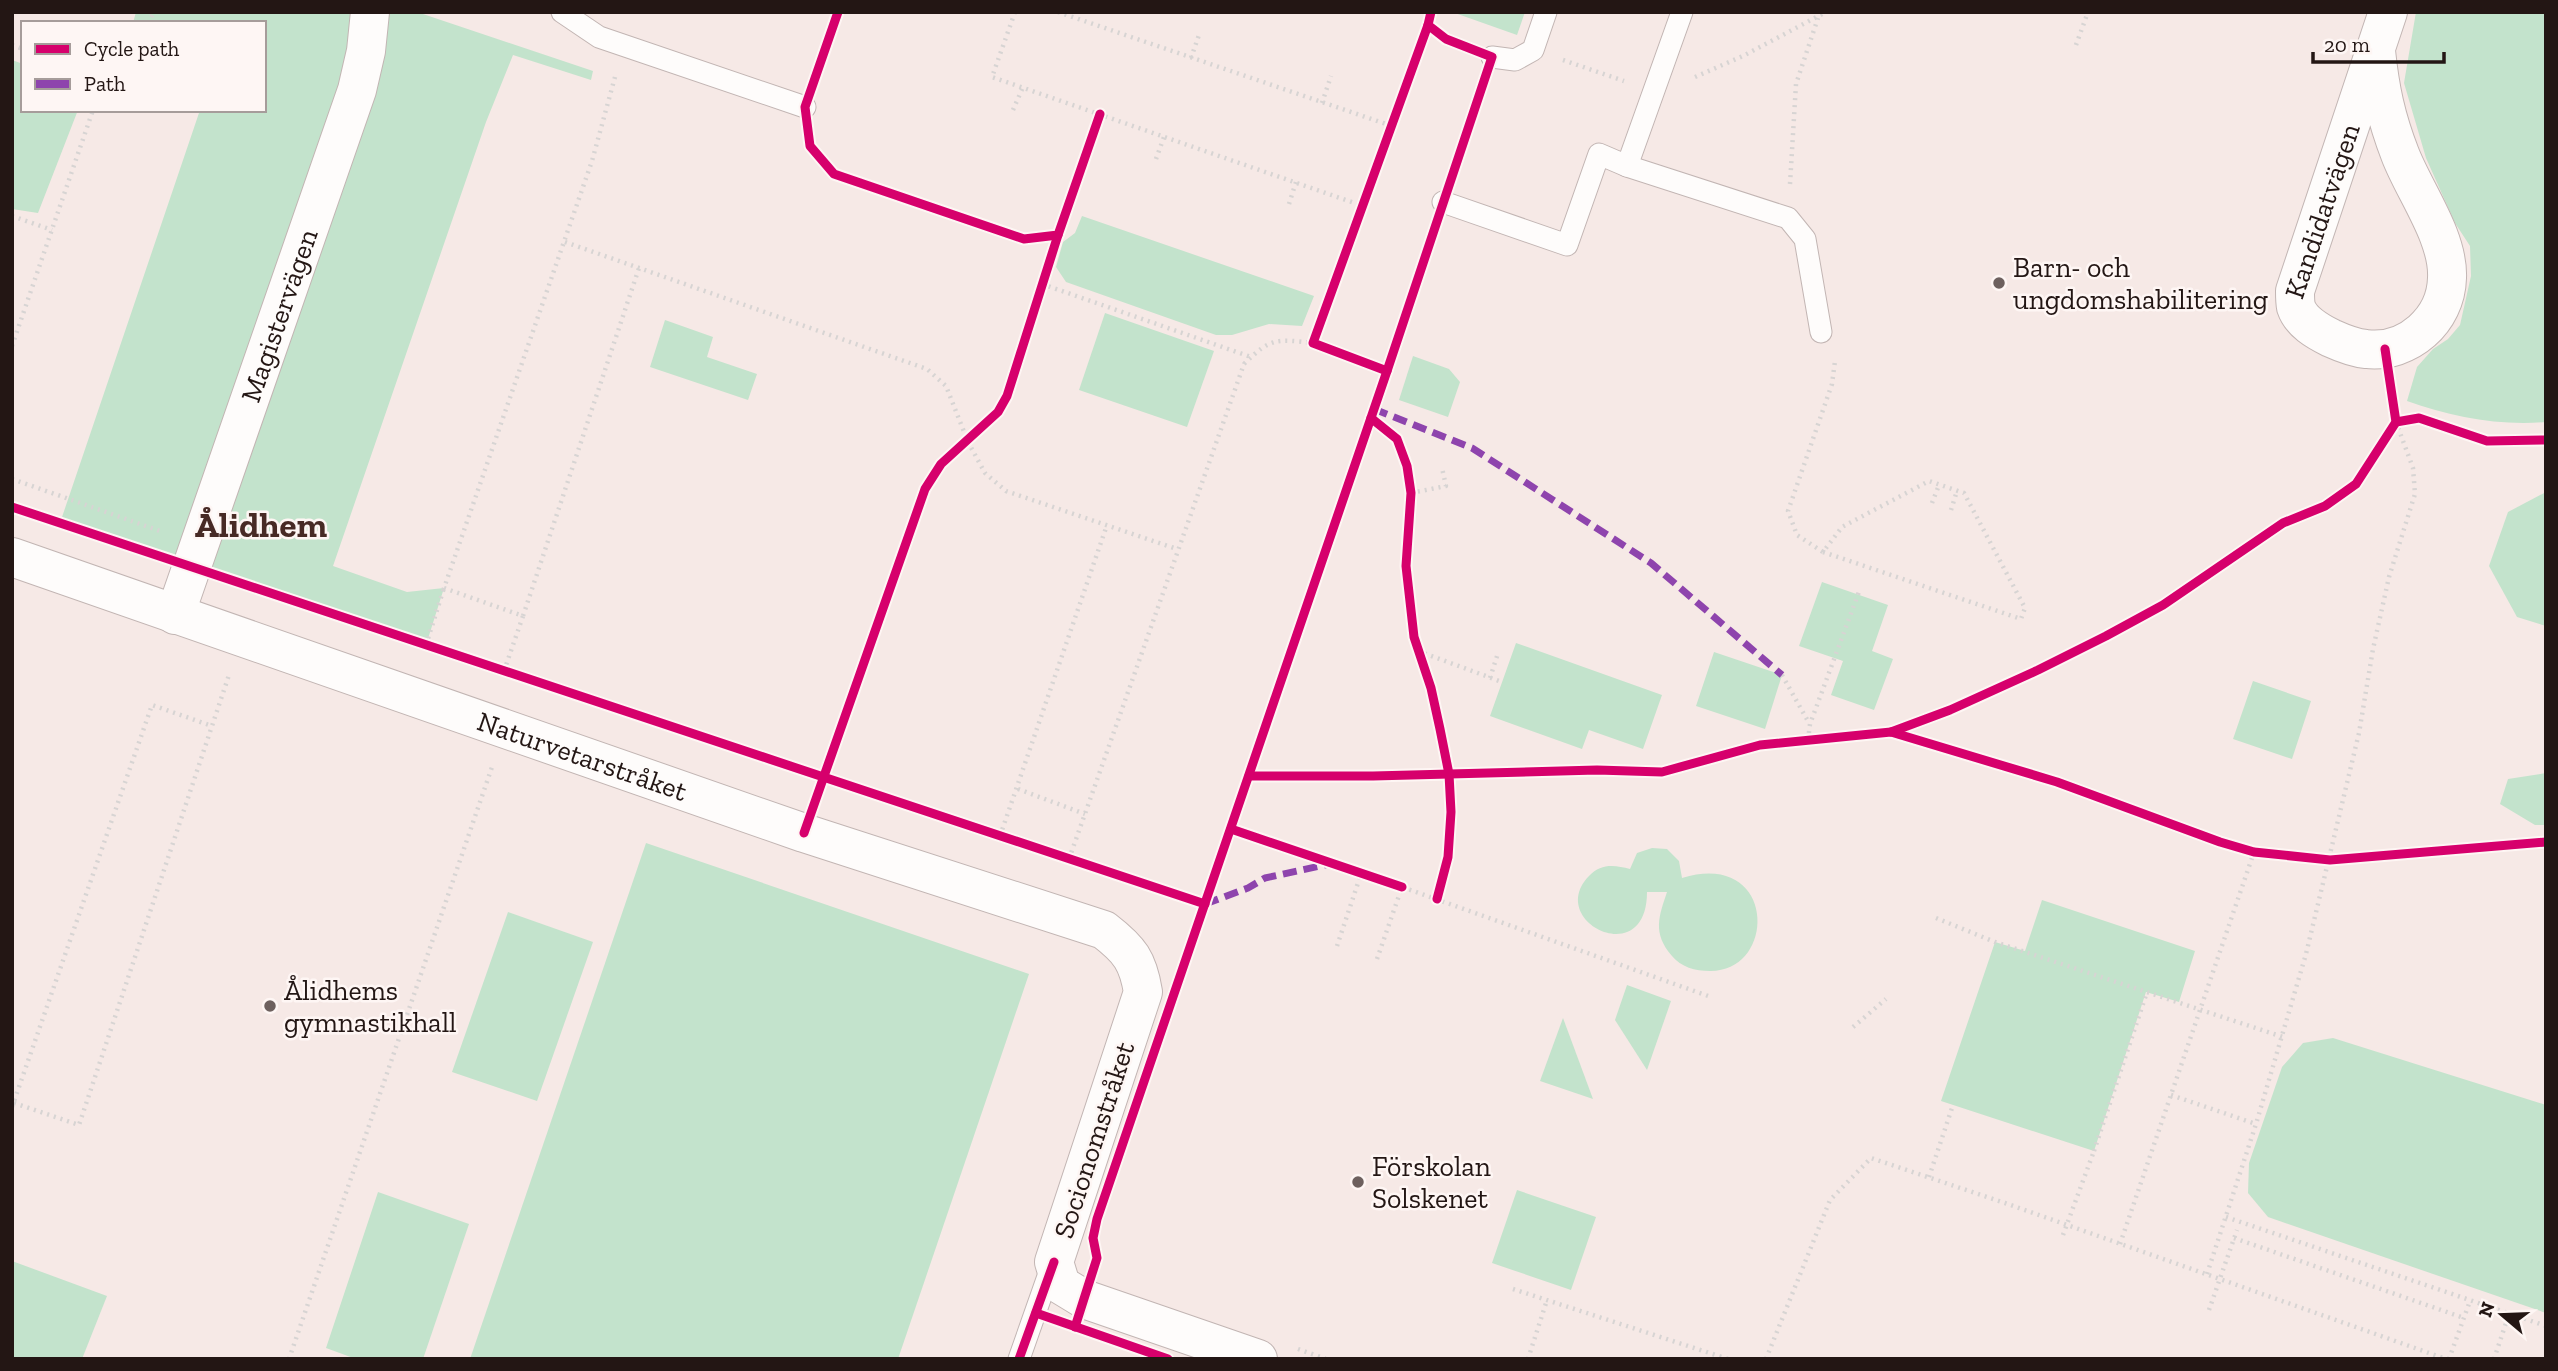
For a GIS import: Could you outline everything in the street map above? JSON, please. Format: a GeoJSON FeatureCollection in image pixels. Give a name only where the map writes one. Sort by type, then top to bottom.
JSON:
{"type":"FeatureCollection","features":[{"type":"Feature","properties":{"kind":"street","name":"Magistervägen"},"geometry":{"type":"LineString","coordinates":[[175,615],[357,90],[366,51],[370,12]]}},
{"type":"Feature","properties":{"kind":"street","name":"Kandidatvägen"},"geometry":{"type":"LineString","coordinates":[[2376,51],[2382,99],[2400,156],[2444,251],[2448,278],[2441,307],[2426,329],[2407,343],[2385,349],[2365,349],[2322,334],[2305,321],[2296,306],[2295,291],[2388,12]]}},
{"type":"Feature","properties":{"kind":"street","name":"Naturvetarstråket"},"geometry":{"type":"LineString","coordinates":[[12,557],[804,833],[1104,930],[1120,943],[1139,968]]}},
{"type":"Feature","properties":{"kind":"street","name":"Socionomstråket"},"geometry":{"type":"LineString","coordinates":[[1139,968],[1143,992],[1054,1262],[1061,1285],[1084,1299],[1211,1351]]}},
{"type":"Feature","properties":{"kind":"street"},"geometry":{"type":"LineString","coordinates":[[1211,1351],[1258,1359]]}},
{"type":"Feature","properties":{"kind":"lane"},"geometry":{"type":"LineString","coordinates":[[562,12],[599,37],[805,107]]}},
{"type":"Feature","properties":{"kind":"lane"},"geometry":{"type":"LineString","coordinates":[[1492,57],[1515,60],[1533,50],[1546,12]]}},
{"type":"Feature","properties":{"kind":"lane"},"geometry":{"type":"LineString","coordinates":[[1627,166],[1682,12]]}},
{"type":"Feature","properties":{"kind":"lane"},"geometry":{"type":"LineString","coordinates":[[1443,202],[1567,246],[1598,154],[1627,166],[1788,218],[1805,239],[1821,332]]}},
{"type":"Feature","properties":{"kind":"lane"},"geometry":{"type":"LineString","coordinates":[[1020,1359],[1054,1262]]}},
{"type":"Feature","properties":{"kind":"path"},"geometry":{"type":"LineString","coordinates":[[1015,12],[992,77],[1296,183],[1364,201],[1358,218]]}},
{"type":"Feature","properties":{"kind":"path"},"geometry":{"type":"LineString","coordinates":[[1058,12],[1392,126]]}},
{"type":"Feature","properties":{"kind":"path"},"geometry":{"type":"LineString","coordinates":[[1533,50],[1654,92],[1743,57],[1826,12]]}},
{"type":"Feature","properties":{"kind":"path"},"geometry":{"type":"LineString","coordinates":[[2076,45],[2088,12]]}},
{"type":"Feature","properties":{"kind":"path"},"geometry":{"type":"LineString","coordinates":[[1788,218],[1796,84],[1819,18]]}},
{"type":"Feature","properties":{"kind":"path"},"geometry":{"type":"LineString","coordinates":[[1191,58],[1200,32]]}},
{"type":"Feature","properties":{"kind":"path"},"geometry":{"type":"LineString","coordinates":[[426,645],[592,161],[624,46]]}},
{"type":"Feature","properties":{"kind":"path"},"geometry":{"type":"LineString","coordinates":[[1322,103],[1331,76]]}},
{"type":"Feature","properties":{"kind":"path"},"geometry":{"type":"LineString","coordinates":[[1013,110],[1023,88]]}},
{"type":"Feature","properties":{"kind":"path"},"geometry":{"type":"LineString","coordinates":[[12,346],[92,112]]}},
{"type":"Feature","properties":{"kind":"path"},"geometry":{"type":"LineString","coordinates":[[1095,126],[1100,114]]}},
{"type":"Feature","properties":{"kind":"path"},"geometry":{"type":"LineString","coordinates":[[1387,139],[1396,114]]}},
{"type":"Feature","properties":{"kind":"path"},"geometry":{"type":"LineString","coordinates":[[1156,159],[1164,137]]}},
{"type":"Feature","properties":{"kind":"path"},"geometry":{"type":"LineString","coordinates":[[1289,204],[1296,183]]}},
{"type":"Feature","properties":{"kind":"path"},"geometry":{"type":"LineString","coordinates":[[12,216],[52,230]]}},
{"type":"Feature","properties":{"kind":"path"},"geometry":{"type":"LineString","coordinates":[[565,242],[927,369],[946,386],[985,473],[1006,491],[1177,549]]}},
{"type":"Feature","properties":{"kind":"path"},"geometry":{"type":"LineString","coordinates":[[504,671],[639,268]]}},
{"type":"Feature","properties":{"kind":"path"},"geometry":{"type":"LineString","coordinates":[[1038,296],[1046,272]]}},
{"type":"Feature","properties":{"kind":"path"},"geometry":{"type":"LineString","coordinates":[[1042,284],[1251,357]]}},
{"type":"Feature","properties":{"kind":"path"},"geometry":{"type":"LineString","coordinates":[[1313,343],[1318,331]]}},
{"type":"Feature","properties":{"kind":"path"},"geometry":{"type":"LineString","coordinates":[[1821,332],[1836,353],[1832,384],[1788,511],[1797,536],[1823,552],[2021,619],[2025,608],[1964,493],[1929,481],[1842,527],[1823,552]]}},
{"type":"Feature","properties":{"kind":"path"},"geometry":{"type":"LineString","coordinates":[[1069,859],[1244,364],[1260,348],[1279,340],[1313,343],[1326,348]]}},
{"type":"Feature","properties":{"kind":"path"},"geometry":{"type":"LineString","coordinates":[[2207,1275],[2283,1037],[2330,860],[2359,733],[2372,649],[2389,577],[2415,494],[2413,468],[2396,422],[2385,349]]}},
{"type":"Feature","properties":{"kind":"path"},"geometry":{"type":"LineString","coordinates":[[2389,432],[2396,422],[2408,420]]}},
{"type":"Feature","properties":{"kind":"path"},"geometry":{"type":"LineString","coordinates":[[959,449],[971,439]]}},
{"type":"Feature","properties":{"kind":"path"},"geometry":{"type":"LineString","coordinates":[[1411,506],[1410,489],[1446,486],[1442,468]]}},
{"type":"Feature","properties":{"kind":"path"},"geometry":{"type":"LineString","coordinates":[[12,479],[200,545]]}},
{"type":"Feature","properties":{"kind":"path"},"geometry":{"type":"LineString","coordinates":[[1933,503],[1939,485]]}},
{"type":"Feature","properties":{"kind":"path"},"geometry":{"type":"LineString","coordinates":[[1951,510],[1957,491]]}},
{"type":"Feature","properties":{"kind":"path"},"geometry":{"type":"LineString","coordinates":[[1000,836],[1107,526]]}},
{"type":"Feature","properties":{"kind":"path"},"geometry":{"type":"LineString","coordinates":[[444,589],[523,616]]}},
{"type":"Feature","properties":{"kind":"path"},"geometry":{"type":"LineString","coordinates":[[1808,740],[1810,724],[1860,589]]}},
{"type":"Feature","properties":{"kind":"path"},"geometry":{"type":"LineString","coordinates":[[212,726],[152,705],[13,1105],[79,1125],[242,638]]}},
{"type":"Feature","properties":{"kind":"path"},"geometry":{"type":"LineString","coordinates":[[413,641],[439,649]]}},
{"type":"Feature","properties":{"kind":"path"},"geometry":{"type":"LineString","coordinates":[[1417,648],[1422,664]]}},
{"type":"Feature","properties":{"kind":"path"},"geometry":{"type":"LineString","coordinates":[[1417,648],[1502,682]]}},
{"type":"Feature","properties":{"kind":"path"},"geometry":{"type":"LineString","coordinates":[[1490,678],[1497,653]]}},
{"type":"Feature","properties":{"kind":"path"},"geometry":{"type":"LineString","coordinates":[[491,667],[517,675]]}},
{"type":"Feature","properties":{"kind":"path"},"geometry":{"type":"LineString","coordinates":[[1782,675],[1810,724]]}},
{"type":"Feature","properties":{"kind":"path"},"geometry":{"type":"LineString","coordinates":[[1796,741],[1821,738]]}},
{"type":"Feature","properties":{"kind":"path"},"geometry":{"type":"LineString","coordinates":[[289,1359],[494,763]]}},
{"type":"Feature","properties":{"kind":"path"},"geometry":{"type":"LineString","coordinates":[[1018,789],[1085,814]]}},
{"type":"Feature","properties":{"kind":"path"},"geometry":{"type":"LineString","coordinates":[[987,832],[1011,840]]}},
{"type":"Feature","properties":{"kind":"path"},"geometry":{"type":"LineString","coordinates":[[2243,848],[2267,853]]}},
{"type":"Feature","properties":{"kind":"path"},"geometry":{"type":"LineString","coordinates":[[2120,1244],[2255,852]]}},
{"type":"Feature","properties":{"kind":"path"},"geometry":{"type":"LineString","coordinates":[[1057,856],[1081,863]]}},
{"type":"Feature","properties":{"kind":"path"},"geometry":{"type":"LineString","coordinates":[[2317,859],[2343,859]]}},
{"type":"Feature","properties":{"kind":"path"},"geometry":{"type":"LineString","coordinates":[[1337,946],[1356,872],[1371,877]]}},
{"type":"Feature","properties":{"kind":"path"},"geometry":{"type":"LineString","coordinates":[[1392,883],[1711,998]]}},
{"type":"Feature","properties":{"kind":"path"},"geometry":{"type":"LineString","coordinates":[[1377,959],[1402,887]]}},
{"type":"Feature","properties":{"kind":"path"},"geometry":{"type":"LineString","coordinates":[[1437,899],[1440,888]]}},
{"type":"Feature","properties":{"kind":"path"},"geometry":{"type":"LineString","coordinates":[[1936,918],[1995,942],[2283,1037]]}},
{"type":"Feature","properties":{"kind":"path"},"geometry":{"type":"LineString","coordinates":[[2063,1235],[2147,992]]}},
{"type":"Feature","properties":{"kind":"path"},"geometry":{"type":"LineString","coordinates":[[1853,1027],[1886,999]]}},
{"type":"Feature","properties":{"kind":"path"},"geometry":{"type":"LineString","coordinates":[[2171,1095],[2256,1124]]}},
{"type":"Feature","properties":{"kind":"path"},"geometry":{"type":"LineString","coordinates":[[1929,1177],[1953,1105]]}},
{"type":"Feature","properties":{"kind":"path"},"geometry":{"type":"LineString","coordinates":[[1766,1359],[1830,1200],[1871,1158],[2448,1359],[2470,1301]]}},
{"type":"Feature","properties":{"kind":"path"},"geometry":{"type":"LineString","coordinates":[[2226,1217],[2546,1326]]}},
{"type":"Feature","properties":{"kind":"path"},"geometry":{"type":"LineString","coordinates":[[2209,1310],[2240,1222]]}},
{"type":"Feature","properties":{"kind":"path"},"geometry":{"type":"LineString","coordinates":[[2234,1238],[2464,1318]]}},
{"type":"Feature","properties":{"kind":"path"},"geometry":{"type":"LineString","coordinates":[[1513,1289],[1728,1359]]}},
{"type":"Feature","properties":{"kind":"path"},"geometry":{"type":"LineString","coordinates":[[1528,1359],[1547,1300]]}},
{"type":"Feature","properties":{"kind":"path"},"geometry":{"type":"LineString","coordinates":[[2494,1359],[2509,1314]]}},
{"type":"Feature","properties":{"kind":"green space"},"geometry":{"type":"Polygon","coordinates":[[[136,12],[417,12],[593,71],[591,80],[513,55],[486,122],[333,566],[407,592],[444,588],[426,645],[60,523],[199,112],[266,112],[266,21],[134,21],[136,12]]]}},
{"type":"Feature","properties":{"kind":"green space"},"geometry":{"type":"Polygon","coordinates":[[[1452,12],[1525,12],[1517,35],[1452,12]]]}},
{"type":"Feature","properties":{"kind":"green space"},"geometry":{"type":"Polygon","coordinates":[[[2416,12],[2546,12],[2546,422],[2511,423],[2475,419],[2407,401],[2417,367],[2460,325],[2471,276],[2470,246],[2455,223],[2426,158],[2404,83],[2416,12]]]}},
{"type":"Feature","properties":{"kind":"green space"},"geometry":{"type":"Polygon","coordinates":[[[12,60],[21,63],[21,112],[77,112],[38,213],[12,209],[12,60]]]}},
{"type":"Feature","properties":{"kind":"green space"},"geometry":{"type":"Polygon","coordinates":[[[1082,216],[1314,296],[1302,326],[1269,324],[1232,335],[1216,335],[1066,282],[1056,267],[1063,242],[1075,233],[1082,216]]]}},
{"type":"Feature","properties":{"kind":"green space"},"geometry":{"type":"Polygon","coordinates":[[[1105,313],[1214,351],[1187,427],[1079,390],[1105,313]]]}},
{"type":"Feature","properties":{"kind":"green space"},"geometry":{"type":"Polygon","coordinates":[[[665,320],[713,337],[707,357],[757,374],[748,400],[650,367],[665,320]]]}},
{"type":"Feature","properties":{"kind":"green space"},"geometry":{"type":"Polygon","coordinates":[[[1413,356],[1449,369],[1460,382],[1448,417],[1399,400],[1413,356]]]}},
{"type":"Feature","properties":{"kind":"green space"},"geometry":{"type":"Polygon","coordinates":[[[2546,492],[2546,626],[2517,617],[2489,566],[2508,512],[2546,492]]]}},
{"type":"Feature","properties":{"kind":"green space"},"geometry":{"type":"Polygon","coordinates":[[[1822,582],[1888,605],[1872,651],[1893,659],[1874,710],[1831,695],[1843,661],[1799,646],[1822,582]]]}},
{"type":"Feature","properties":{"kind":"green space"},"geometry":{"type":"Polygon","coordinates":[[[1516,643],[1662,695],[1643,749],[1589,730],[1582,749],[1490,716],[1516,643]]]}},
{"type":"Feature","properties":{"kind":"green space"},"geometry":{"type":"Polygon","coordinates":[[[1714,652],[1782,675],[1765,729],[1696,706],[1714,652]]]}},
{"type":"Feature","properties":{"kind":"green space"},"geometry":{"type":"Polygon","coordinates":[[[2253,681],[2311,701],[2292,759],[2233,739],[2253,681]]]}},
{"type":"Feature","properties":{"kind":"green space"},"geometry":{"type":"Polygon","coordinates":[[[2546,773],[2546,825],[2535,825],[2500,804],[2508,779],[2546,773]]]}},
{"type":"Feature","properties":{"kind":"green space"},"geometry":{"type":"Polygon","coordinates":[[[646,843],[1029,974],[898,1359],[470,1359],[646,843]]]}},
{"type":"Feature","properties":{"kind":"green space"},"geometry":{"type":"Polygon","coordinates":[[[1652,848],[1667,849],[1679,861],[1682,878],[1713,874],[1736,880],[1751,895],[1757,914],[1756,934],[1748,953],[1732,966],[1710,971],[1699,970],[1684,966],[1672,956],[1662,940],[1659,924],[1667,892],[1647,892],[1643,916],[1632,930],[1617,934],[1602,931],[1588,922],[1580,909],[1579,893],[1589,876],[1608,866],[1630,869],[1637,853],[1652,848]]]}},
{"type":"Feature","properties":{"kind":"green space"},"geometry":{"type":"Polygon","coordinates":[[[2042,900],[2195,951],[2179,1002],[2146,992],[2094,1151],[1941,1101],[1995,942],[2025,951],[2042,900]]]}},
{"type":"Feature","properties":{"kind":"green space"},"geometry":{"type":"Polygon","coordinates":[[[508,912],[593,942],[537,1101],[452,1072],[508,912]]]}},
{"type":"Feature","properties":{"kind":"green space"},"geometry":{"type":"Polygon","coordinates":[[[1627,985],[1671,1001],[1647,1070],[1615,1020],[1627,985]]]}},
{"type":"Feature","properties":{"kind":"green space"},"geometry":{"type":"Polygon","coordinates":[[[1563,1018],[1593,1099],[1540,1081],[1563,1018]]]}},
{"type":"Feature","properties":{"kind":"green space"},"geometry":{"type":"Polygon","coordinates":[[[2333,1038],[2546,1105],[2546,1313],[2268,1217],[2248,1193],[2249,1163],[2282,1067],[2303,1043],[2333,1038]]]}},
{"type":"Feature","properties":{"kind":"green space"},"geometry":{"type":"Polygon","coordinates":[[[1517,1190],[1596,1217],[1571,1290],[1492,1263],[1517,1190]]]}},
{"type":"Feature","properties":{"kind":"green space"},"geometry":{"type":"Polygon","coordinates":[[[378,1192],[469,1224],[423,1359],[356,1359],[326,1348],[378,1192]]]}},
{"type":"Feature","properties":{"kind":"green space"},"geometry":{"type":"Polygon","coordinates":[[[12,1261],[107,1296],[82,1359],[12,1359],[12,1261]]]}},
{"type":"Feature","properties":{"kind":"marked path"},"geometry":{"type":"LineString","coordinates":[[1374,409],[1472,448],[1651,563],[1782,675]]}},
{"type":"Feature","properties":{"kind":"marked path"},"geometry":{"type":"LineString","coordinates":[[1205,904],[1248,888],[1265,878],[1329,864]]}},
{"type":"Feature","properties":{"kind":"cycle path"},"geometry":{"type":"LineString","coordinates":[[838,12],[805,107],[810,146],[834,174],[1024,239],[1058,235],[1100,114]]}},
{"type":"Feature","properties":{"kind":"cycle path"},"geometry":{"type":"LineString","coordinates":[[1075,1327],[1097,1258],[1093,1238],[1097,1219],[1492,57],[1446,39],[1428,25],[1431,12]]}},
{"type":"Feature","properties":{"kind":"cycle path"},"geometry":{"type":"LineString","coordinates":[[1387,371],[1313,343],[1428,25]]}},
{"type":"Feature","properties":{"kind":"cycle path"},"geometry":{"type":"LineString","coordinates":[[804,833],[925,489],[941,464],[998,412],[1007,396],[1058,235]]}},
{"type":"Feature","properties":{"kind":"cycle path"},"geometry":{"type":"LineString","coordinates":[[1891,732],[1950,710],[2106,636],[2163,605],[2283,523],[2325,506],[2356,484],[2396,422],[2385,349]]}},
{"type":"Feature","properties":{"kind":"cycle path"},"geometry":{"type":"LineString","coordinates":[[1371,418],[1397,439],[1407,466],[1411,493],[1406,566],[1414,637],[1431,688],[1449,774],[1451,812],[1448,857],[1437,899]]}},
{"type":"Feature","properties":{"kind":"cycle path"},"geometry":{"type":"LineString","coordinates":[[2396,422],[2419,418],[2487,441],[2546,440]]}},
{"type":"Feature","properties":{"kind":"cycle path"},"geometry":{"type":"LineString","coordinates":[[12,507],[1205,904]]}},
{"type":"Feature","properties":{"kind":"cycle path"},"geometry":{"type":"LineString","coordinates":[[1249,776],[1373,776],[1597,770],[1662,772],[1760,745],[1891,732],[2057,782],[2254,852],[2330,860],[2546,842]]}},
{"type":"Feature","properties":{"kind":"cycle path"},"geometry":{"type":"LineString","coordinates":[[1231,829],[1402,887]]}},
{"type":"Feature","properties":{"kind":"cycle path"},"geometry":{"type":"LineString","coordinates":[[1019,1359],[1054,1262]]}},
{"type":"Feature","properties":{"kind":"cycle path"},"geometry":{"type":"LineString","coordinates":[[1036,1313],[1168,1359]]}},
{"type":"Feature","properties":{"kind":"place","name":"Barn- och ungdomshabilitering"},"geometry":{"type":"Point","coordinates":[1999,283]}},
{"type":"Feature","properties":{"kind":"place","name":"Ålidhems gymnastikhall"},"geometry":{"type":"Point","coordinates":[270,1006]}},
{"type":"Feature","properties":{"kind":"place","name":"Förskolan Solskenet"},"geometry":{"type":"Point","coordinates":[1358,1182]}},
{"type":"Feature","properties":{"kind":"district","name":"Ålidhem"},"geometry":{"type":"Point","coordinates":[261,525]}}]}
